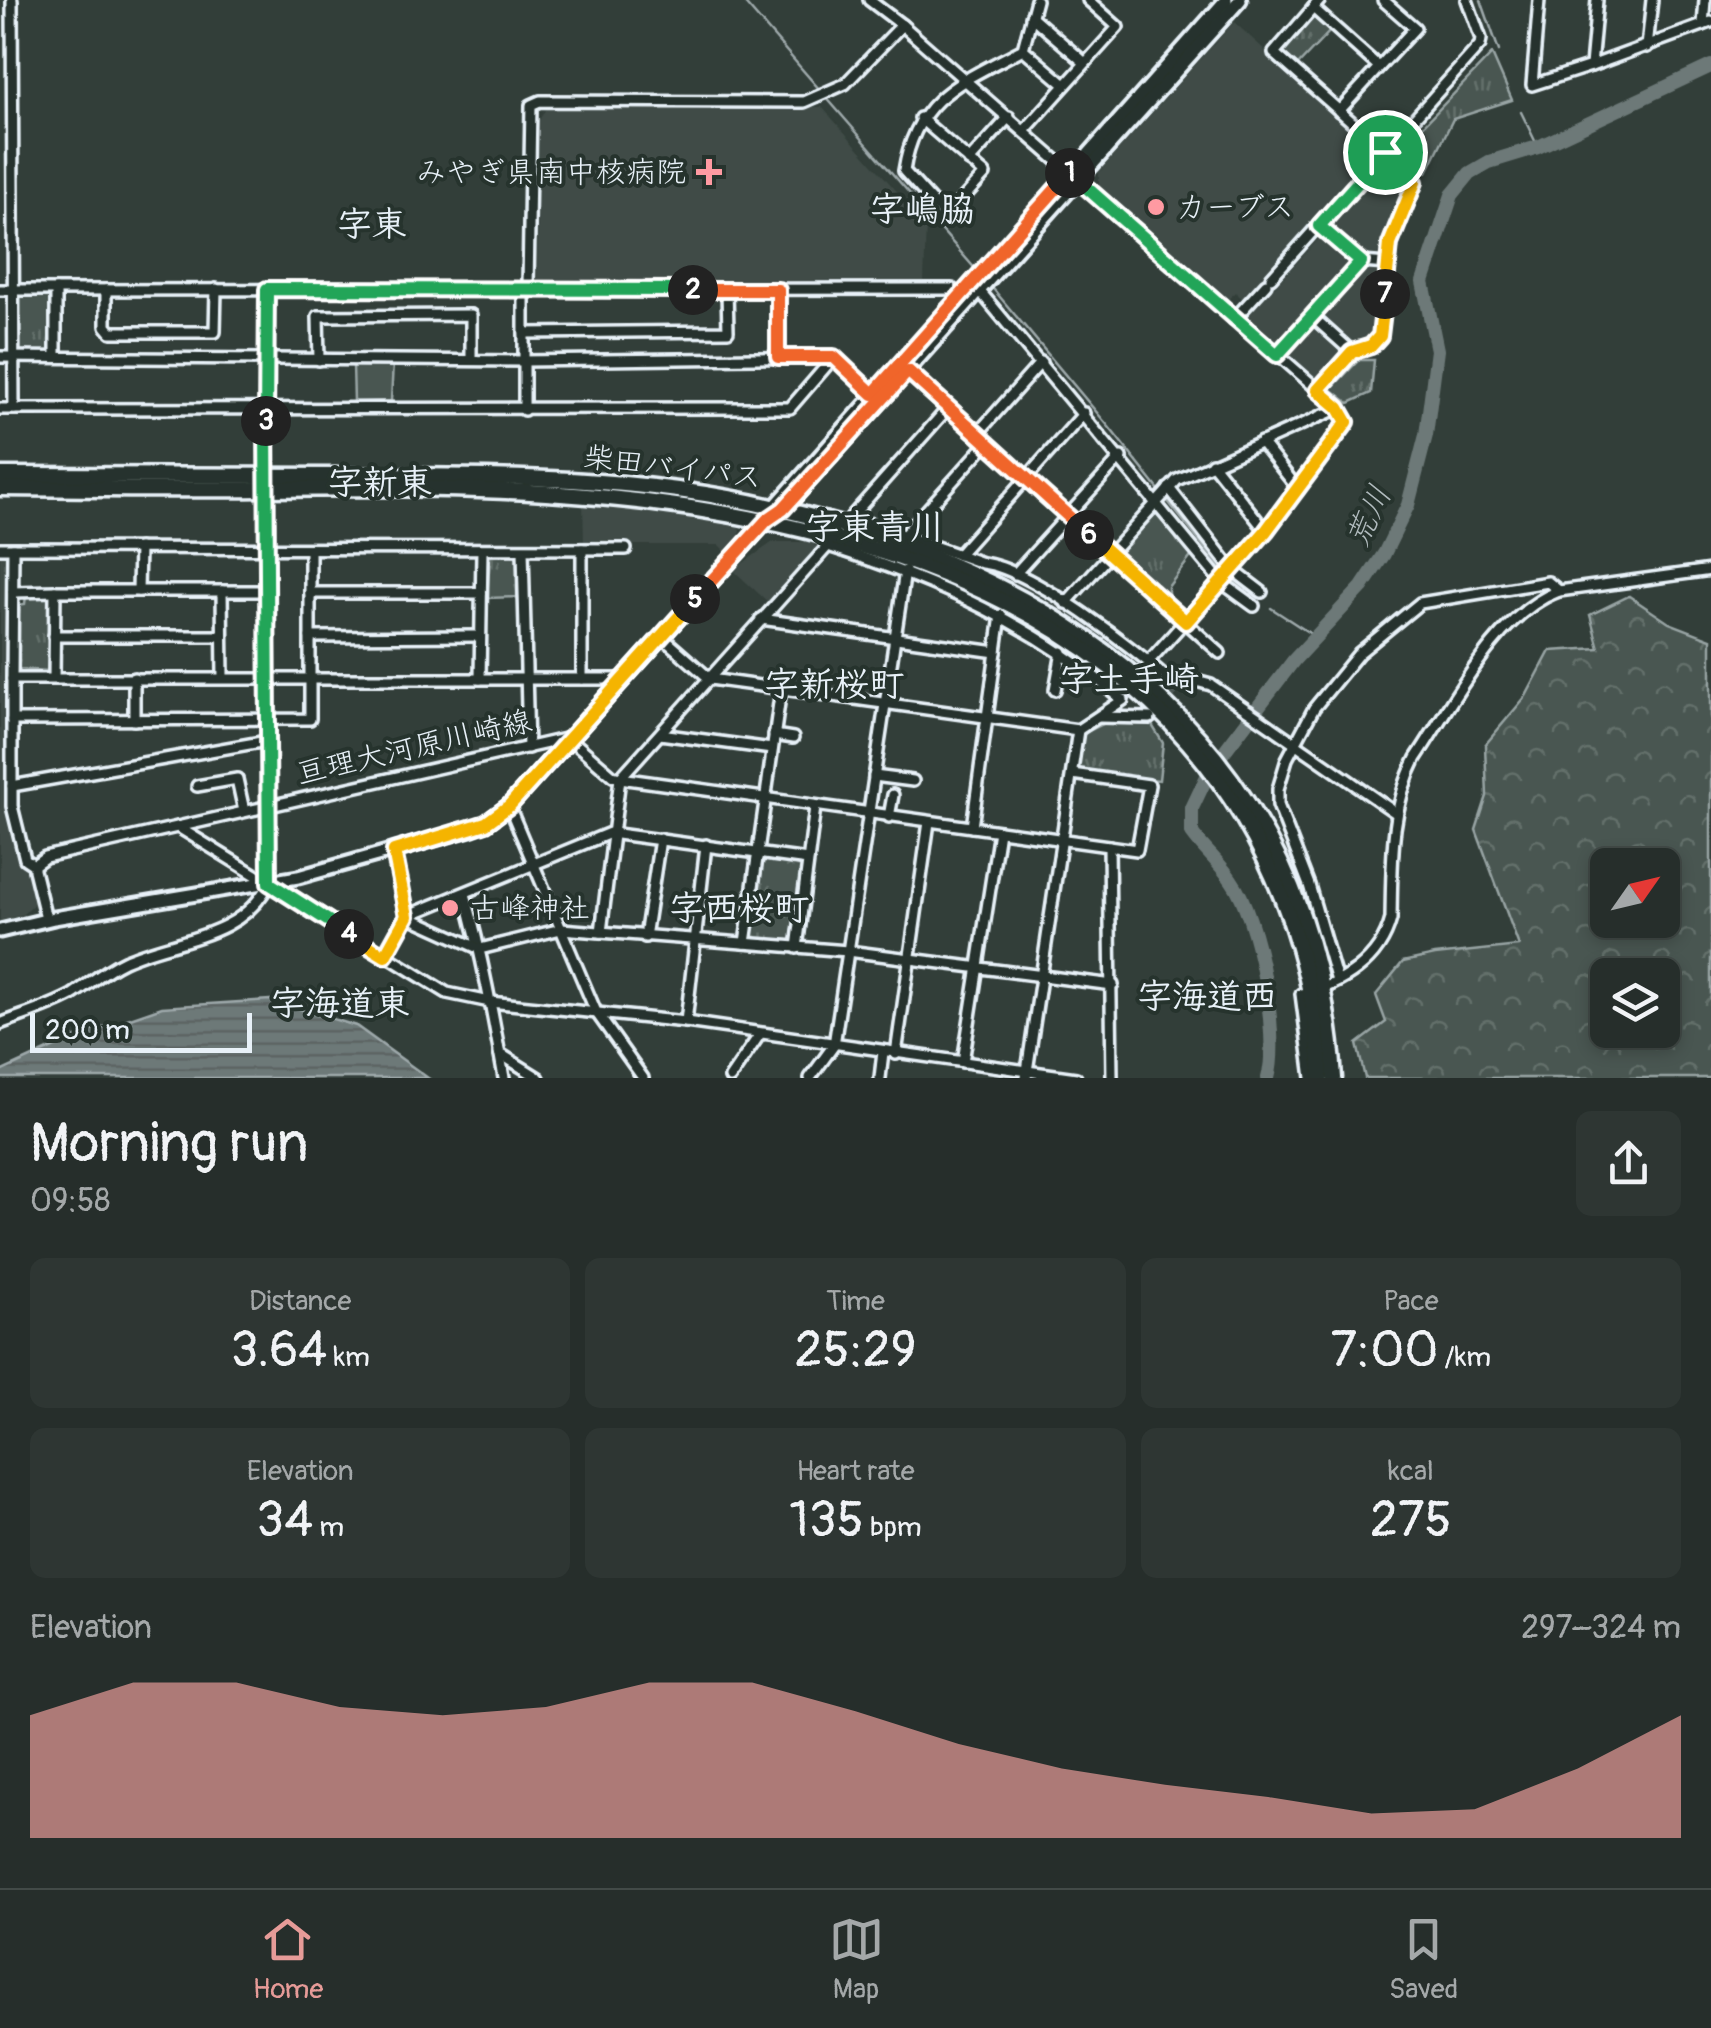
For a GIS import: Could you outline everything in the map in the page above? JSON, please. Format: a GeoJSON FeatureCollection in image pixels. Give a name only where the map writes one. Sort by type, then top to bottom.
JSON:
{"type":"FeatureCollection","features":[{"type":"Feature","properties":{"kind":"highway","name":"柴田バイパス"},"geometry":{"type":"LineString","coordinates":[[0,475],[265,483]]}},
{"type":"Feature","properties":{"kind":"highway","name":"柴田バイパス"},"geometry":{"type":"LineString","coordinates":[[0,488],[424,476],[652,488],[774,512],[908,547],[987,580],[1035,604],[1117,659],[1239,791],[1276,855],[1305,924],[1323,987],[1334,1078]]}},
{"type":"Feature","properties":{"kind":"highway","name":"柴田バイパス"},"geometry":{"type":"LineString","coordinates":[[1185,731],[1236,805],[1276,880],[1292,925],[1323,987],[1321,1078]]}},
{"type":"Feature","properties":{"kind":"main road","name":"亘理大河原川崎線"},"geometry":{"type":"LineString","coordinates":[[0,931],[46,919],[298,876],[486,823],[509,806],[983,280],[1223,4],[1240,0]]}},
{"type":"Feature","properties":{"kind":"main road","name":"亘理大河原川崎線"},"geometry":{"type":"LineString","coordinates":[[774,512],[873,394],[904,367]]}},
{"type":"Feature","properties":{"kind":"street"},"geometry":{"type":"LineString","coordinates":[[12,0],[12,290],[6,357],[14,409]]}},
{"type":"Feature","properties":{"kind":"street"},"geometry":{"type":"LineString","coordinates":[[870,0],[1025,130],[1339,408],[1347,422],[1266,531],[1150,661]]}},
{"type":"Feature","properties":{"kind":"street"},"geometry":{"type":"LineString","coordinates":[[920,118],[984,174],[946,217],[904,171],[920,118],[967,79],[1022,48],[1036,0]]}},
{"type":"Feature","properties":{"kind":"street"},"geometry":{"type":"LineString","coordinates":[[1025,130],[1118,26],[1088,0]]}},
{"type":"Feature","properties":{"kind":"street"},"geometry":{"type":"LineString","coordinates":[[1339,112],[1415,28],[1383,0]]}},
{"type":"Feature","properties":{"kind":"street"},"geometry":{"type":"LineString","coordinates":[[1234,319],[1480,45],[1467,0]]}},
{"type":"Feature","properties":{"kind":"street"},"geometry":{"type":"LineString","coordinates":[[1539,0],[1532,85],[1707,23],[1705,0]]}},
{"type":"Feature","properties":{"kind":"street"},"geometry":{"type":"LineString","coordinates":[[1591,66],[1597,0]]}},
{"type":"Feature","properties":{"kind":"street"},"geometry":{"type":"LineString","coordinates":[[1648,47],[1652,0]]}},
{"type":"Feature","properties":{"kind":"street"},"geometry":{"type":"LineString","coordinates":[[1318,390],[1352,352],[1371,346],[1380,336],[1390,244],[1415,182],[1274,52],[1317,4],[1379,67]]}},
{"type":"Feature","properties":{"kind":"street"},"geometry":{"type":"LineString","coordinates":[[1031,16],[1085,63]]}},
{"type":"Feature","properties":{"kind":"street"},"geometry":{"type":"LineString","coordinates":[[524,410],[528,111],[534,102],[786,103],[818,98],[858,73],[902,25]]}},
{"type":"Feature","properties":{"kind":"street"},"geometry":{"type":"LineString","coordinates":[[1022,48],[1065,85]]}},
{"type":"Feature","properties":{"kind":"street"},"geometry":{"type":"LineString","coordinates":[[970,161],[1009,116]]}},
{"type":"Feature","properties":{"kind":"street"},"geometry":{"type":"LineString","coordinates":[[1319,226],[1361,262],[1388,264]]}},
{"type":"Feature","properties":{"kind":"street"},"geometry":{"type":"LineString","coordinates":[[1277,355],[1361,262]]}},
{"type":"Feature","properties":{"kind":"street"},"geometry":{"type":"LineString","coordinates":[[983,280],[1042,362],[1120,457],[1163,494],[1226,576],[1262,592]]}},
{"type":"Feature","properties":{"kind":"street"},"geometry":{"type":"LineString","coordinates":[[106,290],[106,326],[111,332],[215,332],[216,289]]}},
{"type":"Feature","properties":{"kind":"street"},"geometry":{"type":"LineString","coordinates":[[0,1024],[69,996],[123,961],[190,941],[231,922],[258,902],[269,883],[267,289]]}},
{"type":"Feature","properties":{"kind":"street"},"geometry":{"type":"LineString","coordinates":[[0,290],[952,289]]}},
{"type":"Feature","properties":{"kind":"street"},"geometry":{"type":"LineString","coordinates":[[56,290],[56,357]]}},
{"type":"Feature","properties":{"kind":"street"},"geometry":{"type":"LineString","coordinates":[[524,334],[728,331],[728,290]]}},
{"type":"Feature","properties":{"kind":"street"},"geometry":{"type":"LineString","coordinates":[[778,290],[778,357]]}},
{"type":"Feature","properties":{"kind":"street"},"geometry":{"type":"LineString","coordinates":[[318,360],[318,316],[470,315],[471,360]]}},
{"type":"Feature","properties":{"kind":"street"},"geometry":{"type":"LineString","coordinates":[[1313,317],[1352,352]]}},
{"type":"Feature","properties":{"kind":"street"},"geometry":{"type":"LineString","coordinates":[[6,357],[523,361],[834,357],[873,394]]}},
{"type":"Feature","properties":{"kind":"street"},"geometry":{"type":"LineString","coordinates":[[0,409],[790,408],[834,357]]}},
{"type":"Feature","properties":{"kind":"street"},"geometry":{"type":"LineString","coordinates":[[977,434],[1042,362]]}},
{"type":"Feature","properties":{"kind":"street"},"geometry":{"type":"LineString","coordinates":[[904,367],[1220,653]]}},
{"type":"Feature","properties":{"kind":"street"},"geometry":{"type":"LineString","coordinates":[[948,408],[850,517],[1016,574],[1150,661],[1174,687],[1196,681],[1210,685],[1396,813]]}},
{"type":"Feature","properties":{"kind":"street"},"geometry":{"type":"LineString","coordinates":[[1066,603],[1177,480],[1339,408]]}},
{"type":"Feature","properties":{"kind":"street"},"geometry":{"type":"LineString","coordinates":[[958,555],[1084,413]]}},
{"type":"Feature","properties":{"kind":"street"},"geometry":{"type":"LineString","coordinates":[[1261,442],[1298,488]]}},
{"type":"Feature","properties":{"kind":"street"},"geometry":{"type":"LineString","coordinates":[[905,534],[986,443]]}},
{"type":"Feature","properties":{"kind":"street"},"geometry":{"type":"LineString","coordinates":[[1016,574],[1120,457]]}},
{"type":"Feature","properties":{"kind":"street"},"geometry":{"type":"LineString","coordinates":[[1212,463],[1266,531]]}},
{"type":"Feature","properties":{"kind":"street"},"geometry":{"type":"LineString","coordinates":[[1163,494],[1254,606]]}},
{"type":"Feature","properties":{"kind":"street"},"geometry":{"type":"LineString","coordinates":[[600,932],[620,778],[828,546],[905,571],[1001,616],[1062,652],[1122,700],[1078,730],[1027,1075]]}},
{"type":"Feature","properties":{"kind":"street"},"geometry":{"type":"LineString","coordinates":[[0,548],[626,548]]}},
{"type":"Feature","properties":{"kind":"street"},"geometry":{"type":"LineString","coordinates":[[12,548],[12,806],[25,859],[34,865],[46,919]]}},
{"type":"Feature","properties":{"kind":"street"},"geometry":{"type":"LineString","coordinates":[[138,548],[138,591]]}},
{"type":"Feature","properties":{"kind":"street"},"geometry":{"type":"LineString","coordinates":[[582,548],[582,679]]}},
{"type":"Feature","properties":{"kind":"street"},"geometry":{"type":"LineString","coordinates":[[12,720],[310,719],[310,549]]}},
{"type":"Feature","properties":{"kind":"street"},"geometry":{"type":"LineString","coordinates":[[480,678],[482,550]]}},
{"type":"Feature","properties":{"kind":"street"},"geometry":{"type":"LineString","coordinates":[[523,550],[528,748]]}},
{"type":"Feature","properties":{"kind":"street"},"geometry":{"type":"LineString","coordinates":[[1312,1078],[1301,994],[1365,964],[1387,934],[1396,813],[1404,781],[1505,626],[1542,598],[1559,591],[1711,570]]}},
{"type":"Feature","properties":{"kind":"street"},"geometry":{"type":"LineString","coordinates":[[810,1078],[834,1044],[905,571]]}},
{"type":"Feature","properties":{"kind":"street"},"geometry":{"type":"LineString","coordinates":[[1323,987],[1315,903],[1278,805],[1280,780],[1314,708],[1359,654],[1420,602],[1548,582],[1559,591]]}},
{"type":"Feature","properties":{"kind":"street"},"geometry":{"type":"LineString","coordinates":[[222,591],[223,678]]}},
{"type":"Feature","properties":{"kind":"street"},"geometry":{"type":"LineString","coordinates":[[12,592],[267,591]]}},
{"type":"Feature","properties":{"kind":"street"},"geometry":{"type":"LineString","coordinates":[[54,592],[54,678]]}},
{"type":"Feature","properties":{"kind":"street"},"geometry":{"type":"LineString","coordinates":[[310,593],[481,594]]}},
{"type":"Feature","properties":{"kind":"street"},"geometry":{"type":"LineString","coordinates":[[972,828],[1001,616]]}},
{"type":"Feature","properties":{"kind":"street"},"geometry":{"type":"LineString","coordinates":[[761,619],[996,652]]}},
{"type":"Feature","properties":{"kind":"street"},"geometry":{"type":"LineString","coordinates":[[54,636],[222,636]]}},
{"type":"Feature","properties":{"kind":"street"},"geometry":{"type":"LineString","coordinates":[[310,637],[480,636]]}},
{"type":"Feature","properties":{"kind":"street"},"geometry":{"type":"LineString","coordinates":[[661,636],[710,678],[1078,730]]}},
{"type":"Feature","properties":{"kind":"street"},"geometry":{"type":"LineString","coordinates":[[1055,690],[1062,652]]}},
{"type":"Feature","properties":{"kind":"street"},"geometry":{"type":"LineString","coordinates":[[134,678],[134,720]]}},
{"type":"Feature","properties":{"kind":"street"},"geometry":{"type":"LineString","coordinates":[[12,679],[480,678],[620,682]]}},
{"type":"Feature","properties":{"kind":"street"},"geometry":{"type":"LineString","coordinates":[[745,943],[781,688]]}},
{"type":"Feature","properties":{"kind":"street"},"geometry":{"type":"LineString","coordinates":[[1096,716],[1150,718]]}},
{"type":"Feature","properties":{"kind":"street"},"geometry":{"type":"LineString","coordinates":[[660,734],[772,749]]}},
{"type":"Feature","properties":{"kind":"street"},"geometry":{"type":"LineString","coordinates":[[774,735],[794,738]]}},
{"type":"Feature","properties":{"kind":"street"},"geometry":{"type":"LineString","coordinates":[[569,738],[620,778],[1137,850],[1149,785],[1072,774]]}},
{"type":"Feature","properties":{"kind":"street","name":"亘理大河原川崎線"},"geometry":{"type":"LineString","coordinates":[[34,865],[45,856],[569,738]]}},
{"type":"Feature","properties":{"kind":"street"},"geometry":{"type":"LineString","coordinates":[[12,786],[267,741]]}},
{"type":"Feature","properties":{"kind":"street"},"geometry":{"type":"LineString","coordinates":[[874,776],[912,781]]}},
{"type":"Feature","properties":{"kind":"street"},"geometry":{"type":"LineString","coordinates":[[197,786],[238,779],[244,811]]}},
{"type":"Feature","properties":{"kind":"street"},"geometry":{"type":"LineString","coordinates":[[889,817],[893,796]]}},
{"type":"Feature","properties":{"kind":"street"},"geometry":{"type":"LineString","coordinates":[[509,806],[596,1012],[642,1078]]}},
{"type":"Feature","properties":{"kind":"street"},"geometry":{"type":"LineString","coordinates":[[797,948],[815,807]]}},
{"type":"Feature","properties":{"kind":"street"},"geometry":{"type":"LineString","coordinates":[[896,1054],[930,822]]}},
{"type":"Feature","properties":{"kind":"street"},"geometry":{"type":"LineString","coordinates":[[178,826],[447,994],[686,1022],[963,1062],[1027,1075],[1076,1078]]}},
{"type":"Feature","properties":{"kind":"street"},"geometry":{"type":"LineString","coordinates":[[963,1062],[999,831]]}},
{"type":"Feature","properties":{"kind":"street"},"geometry":{"type":"LineString","coordinates":[[407,916],[615,832],[808,860]]}},
{"type":"Feature","properties":{"kind":"street"},"geometry":{"type":"LineString","coordinates":[[644,937],[660,839]]}},
{"type":"Feature","properties":{"kind":"street"},"geometry":{"type":"LineString","coordinates":[[686,1022],[706,845]]}},
{"type":"Feature","properties":{"kind":"street"},"geometry":{"type":"LineString","coordinates":[[1110,846],[1112,1078]]}},
{"type":"Feature","properties":{"kind":"street"},"geometry":{"type":"LineString","coordinates":[[385,956],[407,916],[394,851]]}},
{"type":"Feature","properties":{"kind":"street"},"geometry":{"type":"LineString","coordinates":[[298,876],[294,886],[298,901]]}},
{"type":"Feature","properties":{"kind":"street"},"geometry":{"type":"LineString","coordinates":[[465,894],[480,949],[504,1078]]}},
{"type":"Feature","properties":{"kind":"street"},"geometry":{"type":"LineString","coordinates":[[407,916],[480,949],[561,930],[600,932],[848,951],[1113,985]]}},
{"type":"Feature","properties":{"kind":"street"},"geometry":{"type":"LineString","coordinates":[[730,1078],[760,1034]]}},
{"type":"Feature","properties":{"kind":"street"},"geometry":{"type":"LineString","coordinates":[[880,1078],[883,1052]]}},
{"type":"Feature","properties":{"kind":"street"},"geometry":{"type":"LineString","coordinates":[[499,1053],[539,1078]]}},
{"type":"Feature","properties":{"kind":"shaded area"},"geometry":{"type":"Polygon","coordinates":[[[1234,22],[1376,151],[1244,300],[1235,292],[1227,301],[1099,185],[1099,172],[1234,22]]]}},
{"type":"Feature","properties":{"kind":"shaded area","name":"みやぎ県南中核病院"},"geometry":{"type":"Polygon","coordinates":[[[548,105],[822,107],[926,224],[924,283],[537,285],[539,120],[548,105]]]}},
{"type":"Feature","properties":{"kind":"shaded area"},"geometry":{"type":"Polygon","coordinates":[[[1388,163],[1410,185],[1383,260],[1361,257],[1331,226],[1388,163]]]}},
{"type":"Feature","properties":{"kind":"shaded area"},"geometry":{"type":"Polygon","coordinates":[[[1323,234],[1356,264],[1275,349],[1244,320],[1323,234]]]}},
{"type":"Feature","properties":{"kind":"shaded area"},"geometry":{"type":"Polygon","coordinates":[[[1361,268],[1383,271],[1377,335],[1368,345],[1353,348],[1319,314],[1361,268]]]}},
{"type":"Feature","properties":{"kind":"shaded area"},"geometry":{"type":"Polygon","coordinates":[[[1311,324],[1346,354],[1317,385],[1285,357],[1285,351],[1311,324]]]}},
{"type":"Feature","properties":{"kind":"shaded area"},"geometry":{"type":"Polygon","coordinates":[[[583,502],[731,521],[740,529],[739,536],[725,551],[719,545],[584,545],[583,502]]]}},
{"type":"Feature","properties":{"kind":"shaded area"},"geometry":{"type":"Polygon","coordinates":[[[819,541],[819,545],[769,603],[733,570],[773,542],[819,541]]]}},
{"type":"Feature","properties":{"kind":"shaded area"},"geometry":{"type":"Polygon","coordinates":[[[0,551],[9,551],[11,805],[37,901],[22,915],[0,921],[0,551]]]}},
{"type":"Feature","properties":{"kind":"shaded area"},"geometry":{"type":"Polygon","coordinates":[[[270,1000],[356,1026],[428,1078],[0,1078],[0,1072],[81,1035],[162,1007],[270,1000]]]}},
{"type":"Feature","properties":{"kind":"green space"},"geometry":{"type":"Polygon","coordinates":[[[1311,16],[1331,30],[1296,67],[1281,50],[1311,16]]]}},
{"type":"Feature","properties":{"kind":"green space"},"geometry":{"type":"Polygon","coordinates":[[[1492,54],[1512,100],[1453,119],[1427,172],[1401,149],[1492,54]]]}},
{"type":"Feature","properties":{"kind":"green space"},"geometry":{"type":"Polygon","coordinates":[[[19,293],[52,296],[50,353],[17,353],[19,293]]]}},
{"type":"Feature","properties":{"kind":"green space"},"geometry":{"type":"Polygon","coordinates":[[[1359,360],[1374,360],[1371,393],[1349,403],[1331,389],[1359,360]]]}},
{"type":"Feature","properties":{"kind":"green space"},"geometry":{"type":"Polygon","coordinates":[[[393,363],[391,401],[354,402],[353,364],[393,363]]]}},
{"type":"Feature","properties":{"kind":"green space"},"geometry":{"type":"Polygon","coordinates":[[[1158,511],[1193,554],[1168,587],[1168,601],[1117,556],[1158,511]]]}},
{"type":"Feature","properties":{"kind":"green space"},"geometry":{"type":"Polygon","coordinates":[[[517,555],[517,597],[487,598],[490,556],[517,555]]]}},
{"type":"Feature","properties":{"kind":"green space"},"geometry":{"type":"Polygon","coordinates":[[[50,594],[49,671],[17,669],[17,605],[25,604],[26,596],[50,594]]]}},
{"type":"Feature","properties":{"kind":"green space"},"geometry":{"type":"Polygon","coordinates":[[[1629,596],[1669,623],[1711,639],[1711,1078],[1365,1078],[1357,1044],[1386,1022],[1376,995],[1403,962],[1519,946],[1476,830],[1487,796],[1485,745],[1526,696],[1550,651],[1599,648],[1590,615],[1629,596]]]}},
{"type":"Feature","properties":{"kind":"green space"},"geometry":{"type":"Polygon","coordinates":[[[1107,722],[1152,725],[1163,743],[1159,780],[1080,772],[1077,768],[1084,733],[1107,722]]]}},
{"type":"Feature","properties":{"kind":"green space"},"geometry":{"type":"Polygon","coordinates":[[[762,856],[806,864],[795,942],[749,939],[762,856]]]}},
{"type":"Feature","properties":{"kind":"waterway"},"geometry":{"type":"LineString","coordinates":[[742,0],[820,90]]}},
{"type":"Feature","properties":{"kind":"waterway"},"geometry":{"type":"LineString","coordinates":[[1481,0],[1499,51]]}},
{"type":"Feature","properties":{"kind":"waterway","name":"荒川"},"geometry":{"type":"LineString","coordinates":[[1268,1078],[1269,1007],[1258,948],[1242,898],[1192,833],[1192,808],[1210,770],[1294,660],[1362,587],[1384,554],[1408,505],[1426,435],[1437,350],[1423,282],[1452,195],[1470,173],[1489,162],[1538,147],[1711,66]]}},
{"type":"Feature","properties":{"kind":"waterway"},"geometry":{"type":"LineString","coordinates":[[825,96],[977,271]]}},
{"type":"Feature","properties":{"kind":"waterway"},"geometry":{"type":"LineString","coordinates":[[1521,112],[1538,147]]}},
{"type":"Feature","properties":{"kind":"waterway"},"geometry":{"type":"LineString","coordinates":[[989,284],[1224,572]]}},
{"type":"Feature","properties":{"kind":"waterway"},"geometry":{"type":"LineString","coordinates":[[1230,578],[1258,598]]}},
{"type":"Feature","properties":{"kind":"waterway"},"geometry":{"type":"LineString","coordinates":[[1271,608],[1314,636]]}},
{"type":"Feature","properties":{"kind":"tunnel"},"geometry":{"type":"LineString","coordinates":[[1162,704],[1174,691]]}},
{"type":"Feature","properties":{"kind":"place","name":"みやぎ県南中核病院"},"geometry":{"type":"Point","coordinates":[709,172]}},
{"type":"Feature","properties":{"kind":"place","name":"カーブス"},"geometry":{"type":"Point","coordinates":[1156,207]}},
{"type":"Feature","properties":{"kind":"place","name":"古峰神社"},"geometry":{"type":"Point","coordinates":[450,908]}},
{"type":"Feature","properties":{"kind":"district","name":"字嶋脇"},"geometry":{"type":"Point","coordinates":[922,209]}},
{"type":"Feature","properties":{"kind":"district","name":"字東"},"geometry":{"type":"Point","coordinates":[372,224]}},
{"type":"Feature","properties":{"kind":"district","name":"字新東"},"geometry":{"type":"Point","coordinates":[380,482]}},
{"type":"Feature","properties":{"kind":"district","name":"字東青川"},"geometry":{"type":"Point","coordinates":[875,527]}},
{"type":"Feature","properties":{"kind":"district","name":"字土手崎"},"geometry":{"type":"Point","coordinates":[1129,679]}},
{"type":"Feature","properties":{"kind":"district","name":"字新桜町"},"geometry":{"type":"Point","coordinates":[834,684]}},
{"type":"Feature","properties":{"kind":"district","name":"字西桜町"},"geometry":{"type":"Point","coordinates":[739,908]}},
{"type":"Feature","properties":{"kind":"district","name":"字海道西"},"geometry":{"type":"Point","coordinates":[1207,996]}},
{"type":"Feature","properties":{"kind":"district","name":"字海道東"},"geometry":{"type":"Point","coordinates":[340,1003]}},
{"type":"Feature","properties":{"kind":"route"},"geometry":{"type":"LineString","coordinates":[[1385,152],[1415,182],[1390,244],[1380,336],[1371,346],[1352,352],[1318,390],[1339,408],[1347,422],[1266,531],[1186,622],[908,371],[783,509],[767,520],[509,806],[486,823],[394,851],[407,916],[385,956],[269,883],[267,289],[778,290],[778,357],[834,357],[873,394],[1071,172],[1277,355],[1361,262],[1319,226],[1385,152]]}}]}
